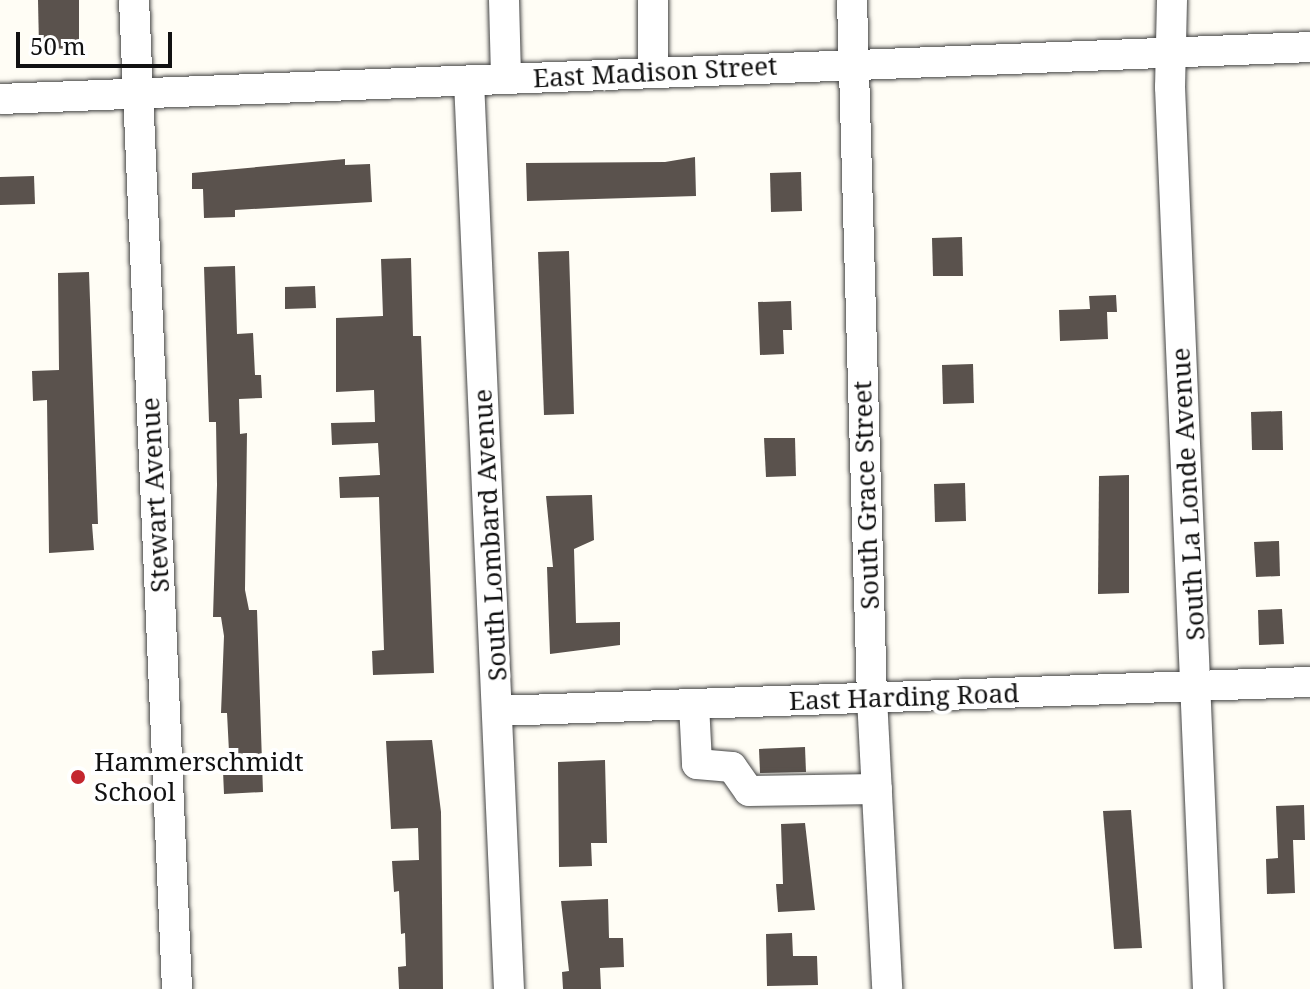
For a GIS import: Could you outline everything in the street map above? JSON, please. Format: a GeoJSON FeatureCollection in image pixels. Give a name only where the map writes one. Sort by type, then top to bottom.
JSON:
{"type":"FeatureCollection","features":[{"type":"Feature","properties":{"kind":"street","name":"Stewart Avenue"},"geometry":{"type":"LineString","coordinates":[[134,0],[177,989]]}},
{"type":"Feature","properties":{"kind":"street"},"geometry":{"type":"LineString","coordinates":[[504,0],[506,79]]}},
{"type":"Feature","properties":{"kind":"street"},"geometry":{"type":"LineString","coordinates":[[653,0],[653,72]]}},
{"type":"Feature","properties":{"kind":"street","name":"South Grace Street"},"geometry":{"type":"LineString","coordinates":[[852,0],[872,698],[887,989]]}},
{"type":"Feature","properties":{"kind":"street","name":"South La Londe Avenue"},"geometry":{"type":"LineString","coordinates":[[1172,0],[1208,989]]}},
{"type":"Feature","properties":{"kind":"street","name":"East Madison Street"},"geometry":{"type":"LineString","coordinates":[[0,99],[853,62],[1310,47]]}},
{"type":"Feature","properties":{"kind":"street","name":"South Lombard Avenue"},"geometry":{"type":"LineString","coordinates":[[469,81],[509,989]]}},
{"type":"Feature","properties":{"kind":"street","name":"East Harding Road"},"geometry":{"type":"LineString","coordinates":[[498,711],[1310,682]]}},
{"type":"Feature","properties":{"kind":"street"},"geometry":{"type":"LineString","coordinates":[[694,704],[697,764],[732,767],[749,791],[877,789]]}},
{"type":"Feature","properties":{"kind":"building"},"geometry":{"type":"Polygon","coordinates":[[[38,0],[79,0],[79,50],[39,47],[38,0]]]}},
{"type":"Feature","properties":{"kind":"building"},"geometry":{"type":"Polygon","coordinates":[[[695,157],[696,196],[527,201],[526,163],[665,162],[695,157]]]}},
{"type":"Feature","properties":{"kind":"building"},"geometry":{"type":"Polygon","coordinates":[[[345,159],[345,165],[370,164],[372,202],[235,210],[235,217],[204,218],[203,189],[192,189],[192,173],[345,159]]]}},
{"type":"Feature","properties":{"kind":"building"},"geometry":{"type":"Polygon","coordinates":[[[801,172],[802,211],[771,212],[770,173],[801,172]]]}},
{"type":"Feature","properties":{"kind":"building"},"geometry":{"type":"Polygon","coordinates":[[[34,176],[35,204],[0,205],[0,177],[34,176]]]}},
{"type":"Feature","properties":{"kind":"building"},"geometry":{"type":"Polygon","coordinates":[[[962,237],[963,276],[933,276],[932,238],[962,237]]]}},
{"type":"Feature","properties":{"kind":"building"},"geometry":{"type":"Polygon","coordinates":[[[569,251],[574,414],[544,415],[538,252],[569,251]]]}},
{"type":"Feature","properties":{"kind":"building"},"geometry":{"type":"Polygon","coordinates":[[[411,258],[413,336],[421,336],[434,673],[373,675],[372,651],[384,650],[379,497],[340,498],[339,477],[380,475],[378,443],[332,445],[331,423],[375,422],[374,390],[336,392],[336,318],[383,316],[381,259],[411,258]]]}},
{"type":"Feature","properties":{"kind":"building"},"geometry":{"type":"Polygon","coordinates":[[[235,266],[237,334],[253,333],[255,375],[261,375],[262,398],[239,399],[240,434],[247,433],[245,590],[249,610],[257,610],[263,792],[224,794],[223,771],[230,771],[227,713],[221,713],[224,636],[221,617],[213,617],[216,422],[209,422],[204,267],[235,266]]]}},
{"type":"Feature","properties":{"kind":"building"},"geometry":{"type":"Polygon","coordinates":[[[89,272],[98,524],[92,524],[94,550],[49,553],[47,400],[33,401],[32,371],[59,370],[58,273],[89,272]]]}},
{"type":"Feature","properties":{"kind":"building"},"geometry":{"type":"Polygon","coordinates":[[[315,286],[316,308],[285,309],[285,287],[315,286]]]}},
{"type":"Feature","properties":{"kind":"building"},"geometry":{"type":"Polygon","coordinates":[[[1116,295],[1117,312],[1107,312],[1108,339],[1060,341],[1059,310],[1090,309],[1089,296],[1116,295]]]}},
{"type":"Feature","properties":{"kind":"building"},"geometry":{"type":"Polygon","coordinates":[[[791,301],[792,330],[783,330],[784,354],[760,355],[758,302],[791,301]]]}},
{"type":"Feature","properties":{"kind":"building"},"geometry":{"type":"Polygon","coordinates":[[[973,364],[974,403],[943,404],[942,365],[973,364]]]}},
{"type":"Feature","properties":{"kind":"building"},"geometry":{"type":"Polygon","coordinates":[[[1282,411],[1283,450],[1252,450],[1251,412],[1282,411]]]}},
{"type":"Feature","properties":{"kind":"building"},"geometry":{"type":"Polygon","coordinates":[[[764,438],[795,438],[796,476],[766,477],[764,438]]]}},
{"type":"Feature","properties":{"kind":"building"},"geometry":{"type":"Polygon","coordinates":[[[1129,475],[1129,593],[1098,594],[1099,476],[1129,475]]]}},
{"type":"Feature","properties":{"kind":"building"},"geometry":{"type":"Polygon","coordinates":[[[965,483],[966,521],[935,522],[934,484],[965,483]]]}},
{"type":"Feature","properties":{"kind":"building"},"geometry":{"type":"Polygon","coordinates":[[[592,495],[594,540],[574,549],[576,623],[620,622],[620,645],[550,654],[547,567],[553,567],[546,496],[592,495]]]}},
{"type":"Feature","properties":{"kind":"building"},"geometry":{"type":"Polygon","coordinates":[[[1279,541],[1280,576],[1256,577],[1254,542],[1279,541]]]}},
{"type":"Feature","properties":{"kind":"building"},"geometry":{"type":"Polygon","coordinates":[[[1282,609],[1284,644],[1259,645],[1258,610],[1282,609]]]}},
{"type":"Feature","properties":{"kind":"building"},"geometry":{"type":"Polygon","coordinates":[[[432,740],[441,812],[443,989],[399,989],[398,967],[406,966],[405,933],[401,934],[399,891],[394,892],[392,861],[419,860],[418,828],[391,829],[386,741],[432,740]]]}},
{"type":"Feature","properties":{"kind":"building"},"geometry":{"type":"Polygon","coordinates":[[[805,747],[806,772],[760,773],[759,749],[805,747]]]}},
{"type":"Feature","properties":{"kind":"building"},"geometry":{"type":"Polygon","coordinates":[[[605,760],[607,843],[591,843],[592,866],[559,867],[558,762],[605,760]]]}},
{"type":"Feature","properties":{"kind":"building"},"geometry":{"type":"Polygon","coordinates":[[[1304,805],[1305,840],[1293,840],[1295,893],[1267,894],[1266,859],[1278,858],[1276,806],[1304,805]]]}},
{"type":"Feature","properties":{"kind":"building"},"geometry":{"type":"Polygon","coordinates":[[[1131,810],[1142,948],[1114,949],[1103,811],[1131,810]]]}},
{"type":"Feature","properties":{"kind":"building"},"geometry":{"type":"Polygon","coordinates":[[[805,823],[815,910],[778,912],[776,884],[783,884],[781,824],[805,823]]]}},
{"type":"Feature","properties":{"kind":"building"},"geometry":{"type":"Polygon","coordinates":[[[608,899],[609,938],[623,938],[624,967],[600,968],[601,989],[563,989],[562,972],[569,971],[561,901],[608,899]]]}},
{"type":"Feature","properties":{"kind":"building"},"geometry":{"type":"Polygon","coordinates":[[[792,933],[793,956],[817,956],[818,985],[767,986],[766,934],[792,933]]]}},
{"type":"Feature","properties":{"kind":"place","name":"Hammerschmidt School"},"geometry":{"type":"Point","coordinates":[78,777]}}]}
